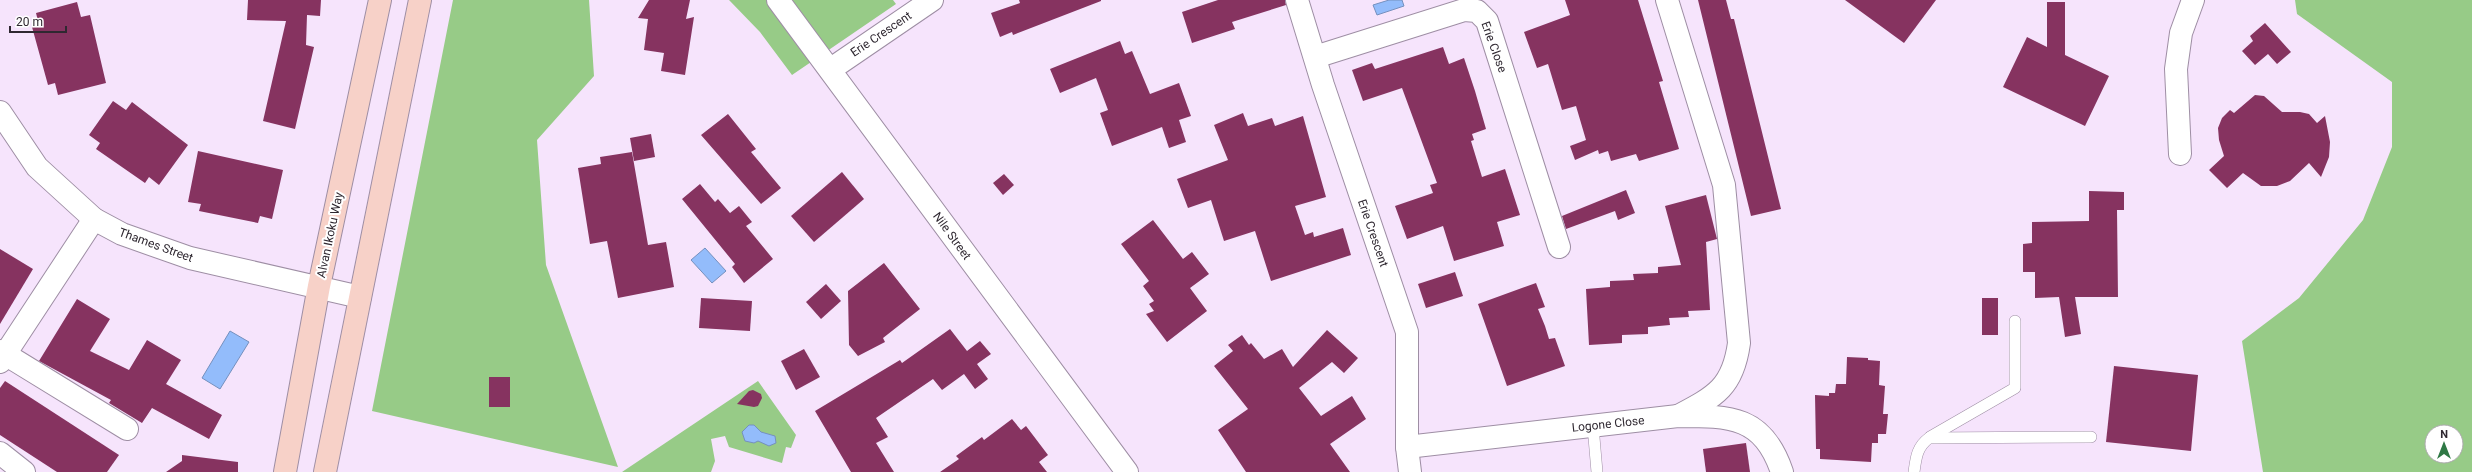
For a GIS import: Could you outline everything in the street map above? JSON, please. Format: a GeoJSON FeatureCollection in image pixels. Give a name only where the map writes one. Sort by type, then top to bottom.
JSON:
{"type":"FeatureCollection","features":[{"type":"Feature","properties":{"kind":"street","name":"Alvan Ikoku Way"},"geometry":{"type":"LineString","coordinates":[[285,472],[319,286],[380,0]]}},
{"type":"Feature","properties":{"kind":"street"},"geometry":{"type":"LineString","coordinates":[[326,472],[420,0]]}},
{"type":"Feature","properties":{"kind":"street","name":"Nile Street"},"geometry":{"type":"LineString","coordinates":[[778,0],[831,69],[1127,472]]}},
{"type":"Feature","properties":{"kind":"street","name":"Erie Crescent"},"geometry":{"type":"LineString","coordinates":[[831,69],[932,0]]}},
{"type":"Feature","properties":{"kind":"street","name":"Erie Crescent"},"geometry":{"type":"LineString","coordinates":[[1297,0],[1407,332],[1407,447],[1410,472]]}},
{"type":"Feature","properties":{"kind":"street"},"geometry":{"type":"LineString","coordinates":[[1667,0],[1724,185],[1739,343],[1736,366],[1724,387],[1703,403],[1678,416]]}},
{"type":"Feature","properties":{"kind":"street"},"geometry":{"type":"LineString","coordinates":[[2180,154],[2176,70],[2181,33],[2193,0]]}},
{"type":"Feature","properties":{"kind":"street","name":"Erie Close"},"geometry":{"type":"LineString","coordinates":[[1315,57],[1464,10],[1477,11],[1487,21],[1559,247]]}},
{"type":"Feature","properties":{"kind":"street","name":"Thames Street"},"geometry":{"type":"LineString","coordinates":[[0,112],[37,167],[94,219],[122,234],[190,258],[319,286],[360,297]]}},
{"type":"Feature","properties":{"kind":"street"},"geometry":{"type":"LineString","coordinates":[[94,219],[2,356],[126,429]]}},
{"type":"Feature","properties":{"kind":"street","name":"Logone Close"},"geometry":{"type":"LineString","coordinates":[[1407,447],[1678,416],[1714,416],[1739,420],[1757,431],[1775,450],[1782,472]]}},
{"type":"Feature","properties":{"kind":"street"},"geometry":{"type":"LineString","coordinates":[[0,453],[24,472]]}},
{"type":"Feature","properties":{"kind":"lane"},"geometry":{"type":"LineString","coordinates":[[1914,472],[1918,451],[1922,443],[2015,388],[2015,321]]}},
{"type":"Feature","properties":{"kind":"lane"},"geometry":{"type":"LineString","coordinates":[[1593,426],[1597,472]]}},
{"type":"Feature","properties":{"kind":"lane"},"geometry":{"type":"LineString","coordinates":[[1930,438],[2091,436]]}},
{"type":"Feature","properties":{"kind":"green space"},"geometry":{"type":"Polygon","coordinates":[[[453,0],[589,0],[594,76],[537,140],[546,265],[618,467],[372,411],[453,0]]]}},
{"type":"Feature","properties":{"kind":"green space"},"geometry":{"type":"Polygon","coordinates":[[[729,0],[893,0],[896,4],[792,75],[760,32],[729,0]]]}},
{"type":"Feature","properties":{"kind":"green space"},"geometry":{"type":"Polygon","coordinates":[[[2295,0],[2472,0],[2472,472],[2263,472],[2242,341],[2299,298],[2363,220],[2392,147],[2392,82],[2297,14],[2295,0]]]}},
{"type":"Feature","properties":{"kind":"green space"},"geometry":{"type":"Polygon","coordinates":[[[758,381],[796,435],[791,448],[786,447],[782,463],[729,447],[725,436],[711,439],[715,461],[711,472],[622,472],[758,381]]]}},
{"type":"Feature","properties":{"kind":"water"},"geometry":{"type":"Polygon","coordinates":[[[1389,0],[1402,0],[1404,6],[1377,15],[1373,5],[1389,0]]]}},
{"type":"Feature","properties":{"kind":"water"},"geometry":{"type":"Polygon","coordinates":[[[705,248],[726,271],[712,283],[691,260],[705,248]]]}},
{"type":"Feature","properties":{"kind":"water"},"geometry":{"type":"Polygon","coordinates":[[[230,331],[249,342],[220,389],[202,378],[230,331]]]}},
{"type":"Feature","properties":{"kind":"water"},"geometry":{"type":"Polygon","coordinates":[[[749,425],[754,425],[761,432],[775,436],[776,443],[769,446],[758,441],[754,443],[745,441],[742,432],[749,425]]]}},
{"type":"Feature","properties":{"kind":"building"},"geometry":{"type":"Polygon","coordinates":[[[248,0],[321,0],[320,16],[307,15],[306,45],[314,47],[295,129],[263,121],[286,21],[247,20],[248,0]]]}},
{"type":"Feature","properties":{"kind":"building"},"geometry":{"type":"Polygon","coordinates":[[[649,0],[690,0],[686,19],[694,17],[685,75],[661,71],[664,53],[644,50],[648,19],[638,18],[649,0]]]}},
{"type":"Feature","properties":{"kind":"building"},"geometry":{"type":"Polygon","coordinates":[[[1019,0],[1101,1],[1013,35],[1012,32],[1000,37],[991,13],[1020,3],[1019,0]]]}},
{"type":"Feature","properties":{"kind":"building"},"geometry":{"type":"Polygon","coordinates":[[[1218,0],[1285,0],[1286,5],[1232,22],[1235,29],[1192,43],[1182,12],[1218,0]]]}},
{"type":"Feature","properties":{"kind":"building"},"geometry":{"type":"Polygon","coordinates":[[[1565,0],[1638,0],[1663,81],[1659,82],[1679,149],[1639,161],[1636,154],[1611,161],[1608,151],[1599,154],[1598,150],[1575,160],[1570,146],[1586,140],[1576,106],[1562,110],[1548,64],[1537,68],[1524,32],[1570,15],[1565,0]]]}},
{"type":"Feature","properties":{"kind":"building"},"geometry":{"type":"Polygon","coordinates":[[[1698,0],[1726,0],[1731,19],[1734,19],[1781,209],[1751,216],[1698,0]]]}},
{"type":"Feature","properties":{"kind":"building"},"geometry":{"type":"Polygon","coordinates":[[[1845,0],[1936,0],[1904,43],[1845,0]]]}},
{"type":"Feature","properties":{"kind":"building"},"geometry":{"type":"Polygon","coordinates":[[[77,2],[81,17],[90,15],[106,83],[58,95],[55,83],[48,85],[32,27],[39,25],[36,13],[77,2]]]}},
{"type":"Feature","properties":{"kind":"building"},"geometry":{"type":"Polygon","coordinates":[[[2047,2],[2065,2],[2065,55],[2109,76],[2085,126],[2003,87],[2027,37],[2047,47],[2047,2]]]}},
{"type":"Feature","properties":{"kind":"building"},"geometry":{"type":"Polygon","coordinates":[[[2265,23],[2291,52],[2277,64],[2268,54],[2255,65],[2242,51],[2253,41],[2250,36],[2265,23]]]}},
{"type":"Feature","properties":{"kind":"building"},"geometry":{"type":"Polygon","coordinates":[[[1120,41],[1125,54],[1132,51],[1150,94],[1179,83],[1191,116],[1179,120],[1186,142],[1169,148],[1162,127],[1112,146],[1100,113],[1108,110],[1096,78],[1060,93],[1050,69],[1120,41]]]}},
{"type":"Feature","properties":{"kind":"building"},"geometry":{"type":"Polygon","coordinates":[[[1443,47],[1449,64],[1464,58],[1475,91],[1486,129],[1472,134],[1474,140],[1471,141],[1482,177],[1505,169],[1520,215],[1497,222],[1504,246],[1454,261],[1443,226],[1407,239],[1395,206],[1433,193],[1430,185],[1437,183],[1402,88],[1363,101],[1352,70],[1372,63],[1375,69],[1443,47]]]}},
{"type":"Feature","properties":{"kind":"building"},"geometry":{"type":"Polygon","coordinates":[[[2255,95],[2264,96],[2282,112],[2300,112],[2309,114],[2317,123],[2325,116],[2330,142],[2329,157],[2321,177],[2309,163],[2290,181],[2277,186],[2261,186],[2243,173],[2227,188],[2209,170],[2224,156],[2219,140],[2218,128],[2222,118],[2230,110],[2234,113],[2255,95]]]}},
{"type":"Feature","properties":{"kind":"building"},"geometry":{"type":"Polygon","coordinates":[[[113,101],[126,110],[132,102],[188,145],[159,185],[149,177],[145,183],[96,149],[100,143],[89,135],[113,101]]]}},
{"type":"Feature","properties":{"kind":"building"},"geometry":{"type":"Polygon","coordinates":[[[1243,113],[1248,126],[1272,118],[1275,126],[1303,116],[1326,197],[1295,206],[1305,235],[1313,232],[1314,237],[1343,228],[1351,255],[1271,281],[1255,231],[1224,241],[1211,200],[1188,208],[1177,179],[1228,160],[1214,125],[1243,113]]]}},
{"type":"Feature","properties":{"kind":"building"},"geometry":{"type":"Polygon","coordinates":[[[728,114],[756,149],[751,152],[781,188],[761,204],[701,135],[728,114]]]}},
{"type":"Feature","properties":{"kind":"building"},"geometry":{"type":"Polygon","coordinates":[[[651,134],[655,157],[634,161],[630,138],[651,134]]]}},
{"type":"Feature","properties":{"kind":"building"},"geometry":{"type":"Polygon","coordinates":[[[198,151],[283,170],[272,219],[260,216],[258,223],[199,211],[201,204],[188,202],[198,151]]]}},
{"type":"Feature","properties":{"kind":"building"},"geometry":{"type":"Polygon","coordinates":[[[632,152],[648,245],[666,242],[674,287],[618,298],[607,241],[590,244],[578,168],[601,164],[600,157],[632,152]]]}},
{"type":"Feature","properties":{"kind":"building"},"geometry":{"type":"Polygon","coordinates":[[[842,172],[864,199],[814,242],[791,216],[842,172]]]}},
{"type":"Feature","properties":{"kind":"building"},"geometry":{"type":"Polygon","coordinates":[[[1004,174],[1014,185],[1003,195],[993,183],[1004,174]]]}},
{"type":"Feature","properties":{"kind":"building"},"geometry":{"type":"Polygon","coordinates":[[[700,184],[715,202],[718,199],[730,213],[739,206],[752,222],[746,226],[773,259],[744,283],[732,267],[735,264],[682,199],[700,184]]]}},
{"type":"Feature","properties":{"kind":"building"},"geometry":{"type":"Polygon","coordinates":[[[1626,190],[1635,213],[1618,220],[1615,211],[1566,229],[1562,216],[1626,190]]]}},
{"type":"Feature","properties":{"kind":"building"},"geometry":{"type":"Polygon","coordinates":[[[2089,191],[2124,192],[2124,210],[2117,210],[2118,297],[2075,297],[2081,334],[2065,337],[2059,297],[2035,298],[2035,272],[2023,272],[2023,244],[2032,243],[2032,222],[2089,221],[2089,191]]]}},
{"type":"Feature","properties":{"kind":"building"},"geometry":{"type":"Polygon","coordinates":[[[1706,195],[1717,239],[1706,242],[1710,310],[1688,311],[1689,317],[1669,318],[1670,325],[1648,327],[1648,334],[1622,335],[1622,343],[1589,345],[1586,289],[1610,287],[1610,281],[1634,280],[1633,274],[1658,273],[1658,267],[1681,265],[1665,206],[1706,195]]]}},
{"type":"Feature","properties":{"kind":"building"},"geometry":{"type":"Polygon","coordinates":[[[1153,220],[1183,259],[1192,252],[1209,274],[1190,288],[1207,311],[1167,342],[1146,314],[1154,311],[1149,304],[1154,301],[1143,286],[1149,281],[1121,244],[1153,220]]]}},
{"type":"Feature","properties":{"kind":"building"},"geometry":{"type":"Polygon","coordinates":[[[0,249],[33,269],[0,324],[0,249]]]}},
{"type":"Feature","properties":{"kind":"building"},"geometry":{"type":"Polygon","coordinates":[[[884,263],[920,309],[883,338],[885,342],[858,356],[849,345],[848,291],[884,263]]]}},
{"type":"Feature","properties":{"kind":"building"},"geometry":{"type":"Polygon","coordinates":[[[1455,272],[1463,296],[1426,308],[1418,284],[1455,272]]]}},
{"type":"Feature","properties":{"kind":"building"},"geometry":{"type":"Polygon","coordinates":[[[1536,283],[1545,307],[1538,309],[1549,339],[1555,338],[1565,366],[1507,386],[1478,304],[1536,283]]]}},
{"type":"Feature","properties":{"kind":"building"},"geometry":{"type":"Polygon","coordinates":[[[826,284],[841,301],[821,319],[806,302],[826,284]]]}},
{"type":"Feature","properties":{"kind":"building"},"geometry":{"type":"Polygon","coordinates":[[[701,298],[752,301],[750,331],[699,328],[701,298]]]}},
{"type":"Feature","properties":{"kind":"building"},"geometry":{"type":"Polygon","coordinates":[[[1982,298],[1998,298],[1998,335],[1982,335],[1982,298]]]}},
{"type":"Feature","properties":{"kind":"building"},"geometry":{"type":"Polygon","coordinates":[[[77,299],[110,319],[90,351],[129,370],[147,340],[181,360],[166,384],[222,415],[209,439],[152,408],[142,423],[109,403],[111,400],[39,361],[77,299]]]}},
{"type":"Feature","properties":{"kind":"building"},"geometry":{"type":"Polygon","coordinates":[[[950,329],[967,351],[980,341],[991,354],[977,364],[988,379],[975,389],[964,374],[942,390],[933,379],[876,418],[888,437],[876,443],[894,472],[851,472],[815,411],[900,360],[902,363],[950,329]]]}},
{"type":"Feature","properties":{"kind":"building"},"geometry":{"type":"Polygon","coordinates":[[[1327,330],[1358,358],[1344,373],[1332,362],[1299,388],[1321,416],[1352,396],[1366,419],[1330,444],[1350,472],[1246,472],[1218,430],[1248,409],[1214,366],[1233,351],[1228,345],[1242,335],[1249,345],[1251,343],[1264,359],[1282,349],[1293,367],[1327,330]]]}},
{"type":"Feature","properties":{"kind":"building"},"geometry":{"type":"Polygon","coordinates":[[[804,349],[820,377],[796,390],[781,361],[804,349]]]}},
{"type":"Feature","properties":{"kind":"building"},"geometry":{"type":"Polygon","coordinates":[[[1847,357],[1868,358],[1868,360],[1880,361],[1879,385],[1885,386],[1883,414],[1888,414],[1886,434],[1878,434],[1878,443],[1872,443],[1871,462],[1820,459],[1820,449],[1816,449],[1815,395],[1829,396],[1829,393],[1835,393],[1836,384],[1846,384],[1847,357]]]}},
{"type":"Feature","properties":{"kind":"building"},"geometry":{"type":"Polygon","coordinates":[[[2114,366],[2198,375],[2191,451],[2106,442],[2114,366]]]}},
{"type":"Feature","properties":{"kind":"building"},"geometry":{"type":"Polygon","coordinates":[[[489,377],[510,377],[510,407],[489,407],[489,377]]]}},
{"type":"Feature","properties":{"kind":"building"},"geometry":{"type":"Polygon","coordinates":[[[5,381],[119,455],[107,472],[57,472],[0,435],[0,388],[5,381]]]}},
{"type":"Feature","properties":{"kind":"building"},"geometry":{"type":"Polygon","coordinates":[[[753,390],[761,394],[762,398],[758,406],[754,407],[737,404],[749,391],[753,390]]]}},
{"type":"Feature","properties":{"kind":"building"},"geometry":{"type":"Polygon","coordinates":[[[1012,419],[1021,430],[1026,426],[1048,455],[1039,462],[1047,472],[940,472],[959,459],[956,456],[982,437],[984,440],[1012,419]]]}},
{"type":"Feature","properties":{"kind":"building"},"geometry":{"type":"Polygon","coordinates":[[[1746,443],[1750,472],[1706,472],[1703,449],[1746,443]]]}},
{"type":"Feature","properties":{"kind":"building"},"geometry":{"type":"Polygon","coordinates":[[[182,455],[238,462],[238,472],[166,472],[182,461],[182,455]]]}}]}
